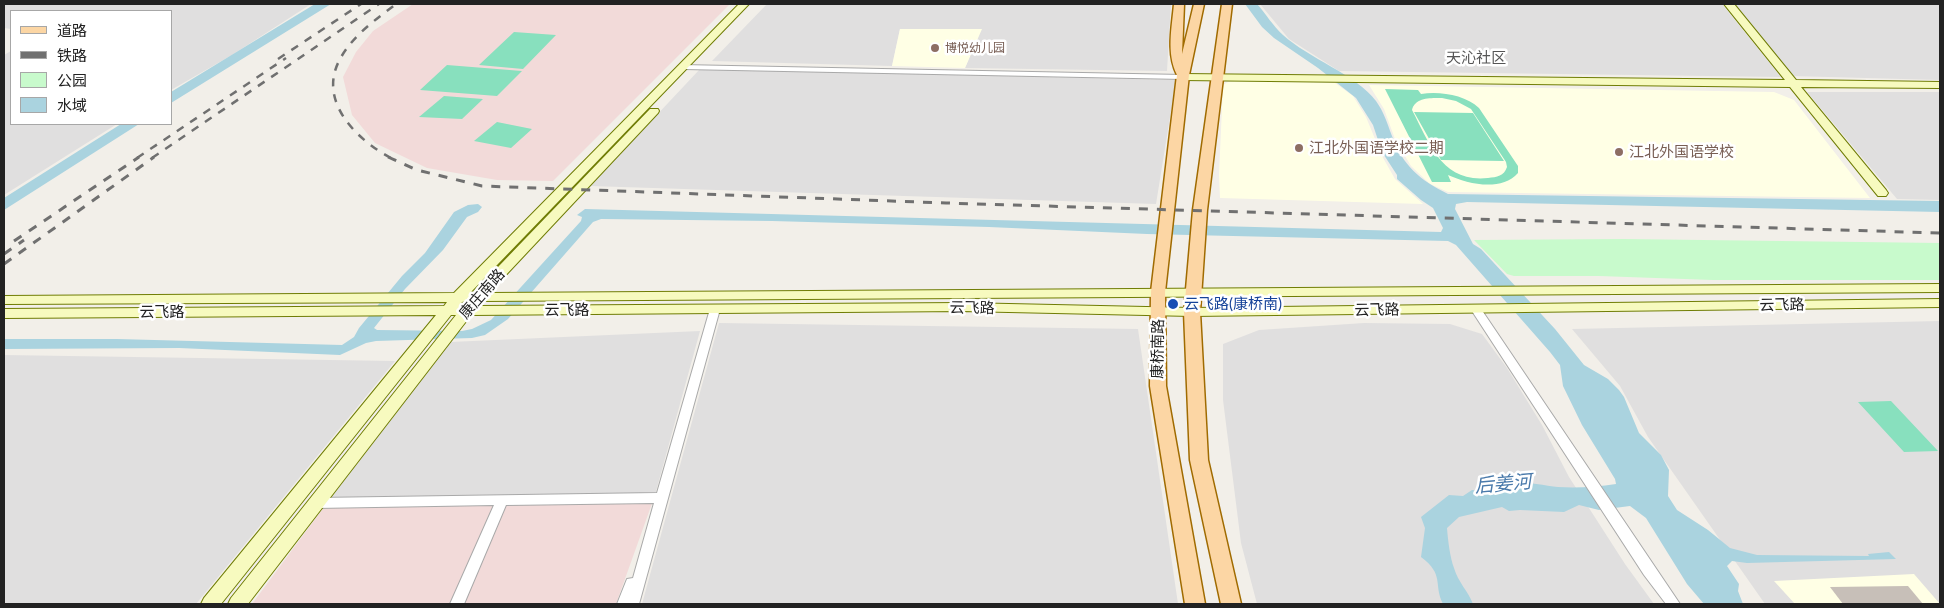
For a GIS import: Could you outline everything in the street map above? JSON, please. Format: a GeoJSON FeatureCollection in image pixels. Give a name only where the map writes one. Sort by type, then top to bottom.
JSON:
{"type":"FeatureCollection","features":[{"type":"Feature","properties":{"kind":"main road","name":"康庄南路"},"geometry":{"type":"LineString","coordinates":[[237,604],[316,504],[437,336],[467,310],[690,67],[744,4]]}},
{"type":"Feature","properties":{"kind":"main road","name":"康庄南路"},"geometry":{"type":"LineString","coordinates":[[437,336],[447,311],[459,296],[752,4]]}},
{"type":"Feature","properties":{"kind":"main road"},"geometry":{"type":"LineString","coordinates":[[1179,4],[1176,45],[1178,63],[1183,76],[1940,85]]}},
{"type":"Feature","properties":{"kind":"main road","name":"康桥南路"},"geometry":{"type":"LineString","coordinates":[[1194,604],[1158,386],[1158,292],[1183,76],[1199,4]]}},
{"type":"Feature","properties":{"kind":"main road"},"geometry":{"type":"LineString","coordinates":[[1227,4],[1199,221],[1192,312],[1198,460],[1231,604]]}},
{"type":"Feature","properties":{"kind":"main road"},"geometry":{"type":"LineString","coordinates":[[1729,4],[1882,193]]}},
{"type":"Feature","properties":{"kind":"main road","name":"云飞路"},"geometry":{"type":"LineString","coordinates":[[4,313],[507,310],[535,296],[1940,288]]}},
{"type":"Feature","properties":{"kind":"main road","name":"云飞路"},"geometry":{"type":"LineString","coordinates":[[4,300],[478,296],[521,303],[715,309],[963,307],[1159,312],[1940,303]]}},
{"type":"Feature","properties":{"kind":"main road"},"geometry":{"type":"LineString","coordinates":[[210,604],[437,336]]}},
{"type":"Feature","properties":{"kind":"street"},"geometry":{"type":"LineString","coordinates":[[690,67],[1183,76]]}},
{"type":"Feature","properties":{"kind":"street"},"geometry":{"type":"LineString","coordinates":[[1482,308],[1577,462],[1673,604]]}},
{"type":"Feature","properties":{"kind":"street"},"geometry":{"type":"LineString","coordinates":[[632,604],[715,309]]}},
{"type":"Feature","properties":{"kind":"street"},"geometry":{"type":"LineString","coordinates":[[316,504],[662,498]]}},
{"type":"Feature","properties":{"kind":"street"},"geometry":{"type":"LineString","coordinates":[[456,604],[502,500]]}},
{"type":"Feature","properties":{"kind":"street"},"geometry":{"type":"LineString","coordinates":[[624,604],[654,526]]}},
{"type":"Feature","properties":{"kind":"shaded area"},"geometry":{"type":"Polygon","coordinates":[[[4,4],[311,4],[232,55],[172,89],[172,10],[10,10],[10,29],[4,28],[4,4]]]}},
{"type":"Feature","properties":{"kind":"shaded area"},"geometry":{"type":"Polygon","coordinates":[[[413,4],[730,4],[553,181],[497,180],[427,168],[375,143],[352,115],[343,77],[356,52],[373,31],[413,4]]]}},
{"type":"Feature","properties":{"kind":"shaded area"},"geometry":{"type":"Polygon","coordinates":[[[767,4],[1171,4],[1167,71],[965,68],[981,29],[900,29],[892,66],[712,61],[767,4]]]}},
{"type":"Feature","properties":{"kind":"shaded area"},"geometry":{"type":"Polygon","coordinates":[[[1260,4],[1722,4],[1781,77],[1339,71],[1289,39],[1260,4]]]}},
{"type":"Feature","properties":{"kind":"shaded area"},"geometry":{"type":"Polygon","coordinates":[[[1734,4],[1940,4],[1940,80],[1791,76],[1734,4]]]}},
{"type":"Feature","properties":{"kind":"shaded area","name":"博悦幼儿园"},"geometry":{"type":"Polygon","coordinates":[[[900,29],[982,29],[965,68],[892,66],[900,29]]]}},
{"type":"Feature","properties":{"kind":"shaded area"},"geometry":{"type":"Polygon","coordinates":[[[10,52],[10,125],[115,125],[4,195],[4,55],[10,52]]]}},
{"type":"Feature","properties":{"kind":"shaded area"},"geometry":{"type":"Polygon","coordinates":[[[700,69],[1176,80],[1156,204],[590,186],[700,69]]]}},
{"type":"Feature","properties":{"kind":"shaded area","name":"江北外国语学校二期"},"geometry":{"type":"Polygon","coordinates":[[[1242,80],[1335,83],[1353,96],[1366,117],[1382,156],[1395,179],[1423,204],[1220,198],[1219,175],[1223,85],[1228,82],[1242,80]]]}},
{"type":"Feature","properties":{"kind":"shaded area","name":"江北外国语学校"},"geometry":{"type":"Polygon","coordinates":[[[1369,85],[1774,92],[1794,100],[1870,198],[1448,192],[1430,184],[1411,166],[1395,139],[1384,109],[1369,85]]]}},
{"type":"Feature","properties":{"kind":"shaded area"},"geometry":{"type":"Polygon","coordinates":[[[1807,92],[1940,92],[1940,200],[1897,199],[1807,92]]]}},
{"type":"Feature","properties":{"kind":"shaded area"},"geometry":{"type":"Polygon","coordinates":[[[1940,321],[1940,604],[1765,604],[1648,437],[1620,386],[1572,329],[1940,321]]]}},
{"type":"Feature","properties":{"kind":"shaded area"},"geometry":{"type":"Polygon","coordinates":[[[719,323],[1138,329],[1178,604],[642,604],[719,323]]]}},
{"type":"Feature","properties":{"kind":"shaded area"},"geometry":{"type":"Polygon","coordinates":[[[1364,323],[1450,324],[1482,334],[1507,368],[1542,425],[1569,477],[1625,564],[1654,604],[1257,604],[1241,543],[1223,400],[1223,344],[1259,330],[1364,323]]]}},
{"type":"Feature","properties":{"kind":"shaded area"},"geometry":{"type":"Polygon","coordinates":[[[700,331],[655,495],[330,499],[450,342],[700,331]]]}},
{"type":"Feature","properties":{"kind":"shaded area"},"geometry":{"type":"Polygon","coordinates":[[[4,355],[395,361],[196,604],[4,604],[4,355]]]}},
{"type":"Feature","properties":{"kind":"shaded area"},"geometry":{"type":"Polygon","coordinates":[[[655,495],[616,604],[252,604],[330,499],[655,495]]]}},
{"type":"Feature","properties":{"kind":"shaded area"},"geometry":{"type":"Polygon","coordinates":[[[1914,574],[1940,604],[1795,604],[1774,581],[1914,574]]]}},
{"type":"Feature","properties":{"kind":"green space"},"geometry":{"type":"Polygon","coordinates":[[[514,32],[556,35],[523,69],[479,65],[514,32]]]}},
{"type":"Feature","properties":{"kind":"green space"},"geometry":{"type":"Polygon","coordinates":[[[447,65],[522,71],[497,96],[420,90],[447,65]]]}},
{"type":"Feature","properties":{"kind":"green space"},"geometry":{"type":"Polygon","coordinates":[[[1385,89],[1418,90],[1421,94],[1452,95],[1467,100],[1479,108],[1518,166],[1518,173],[1503,183],[1474,183],[1448,175],[1451,182],[1432,182],[1385,89]],[[1428,98],[1420,100],[1414,106],[1412,110],[1432,148],[1448,168],[1459,174],[1472,178],[1488,178],[1502,174],[1507,167],[1506,162],[1471,109],[1456,101],[1428,98]]]}},
{"type":"Feature","properties":{"kind":"green space"},"geometry":{"type":"Polygon","coordinates":[[[444,96],[483,99],[462,119],[419,117],[444,96]]]}},
{"type":"Feature","properties":{"kind":"green space"},"geometry":{"type":"Polygon","coordinates":[[[1414,112],[1473,113],[1504,161],[1441,160],[1414,112]]]}},
{"type":"Feature","properties":{"kind":"green space"},"geometry":{"type":"Polygon","coordinates":[[[497,122],[532,129],[511,148],[474,141],[497,122]]]}},
{"type":"Feature","properties":{"kind":"green space"},"geometry":{"type":"Polygon","coordinates":[[[1624,239],[1940,243],[1940,280],[1713,280],[1599,276],[1514,276],[1507,274],[1474,240],[1624,239]]]}},
{"type":"Feature","properties":{"kind":"green space"},"geometry":{"type":"Polygon","coordinates":[[[1891,401],[1938,451],[1904,452],[1858,402],[1891,401]]]}},
{"type":"Feature","properties":{"kind":"water"},"geometry":{"type":"Polygon","coordinates":[[[315,4],[331,4],[172,102],[172,91],[315,4]]]}},
{"type":"Feature","properties":{"kind":"water","name":"后姜河"},"geometry":{"type":"Polygon","coordinates":[[[1245,4],[1257,4],[1279,31],[1293,43],[1345,75],[1368,92],[1381,109],[1396,147],[1407,164],[1429,183],[1448,194],[1940,201],[1940,212],[1467,202],[1456,204],[1455,209],[1473,244],[1481,249],[1555,329],[1584,365],[1608,379],[1619,390],[1624,397],[1639,433],[1661,455],[1669,470],[1668,496],[1677,510],[1708,530],[1730,548],[1757,555],[1869,556],[1868,554],[1889,552],[1896,559],[1747,563],[1732,561],[1727,566],[1739,584],[1738,591],[1743,604],[1704,604],[1687,584],[1646,518],[1630,506],[1599,510],[1579,505],[1564,512],[1509,511],[1502,507],[1459,517],[1447,528],[1449,549],[1454,568],[1473,604],[1443,604],[1436,575],[1428,563],[1421,557],[1425,528],[1421,517],[1449,495],[1463,496],[1472,490],[1482,491],[1489,486],[1508,482],[1558,487],[1594,487],[1616,484],[1615,479],[1582,425],[1563,386],[1560,365],[1456,245],[1448,241],[1147,234],[989,227],[772,221],[601,219],[593,222],[508,319],[485,335],[472,338],[376,341],[366,343],[340,355],[179,348],[4,349],[4,339],[117,339],[342,345],[354,337],[359,328],[402,276],[425,253],[454,212],[468,205],[478,204],[482,207],[478,212],[467,217],[443,250],[405,289],[374,328],[377,330],[462,331],[472,329],[491,320],[581,221],[582,217],[577,215],[585,209],[1441,232],[1443,228],[1433,208],[1397,179],[1397,175],[1382,152],[1373,125],[1356,98],[1318,68],[1274,38],[1262,27],[1245,4]]]}},
{"type":"Feature","properties":{"kind":"water"},"geometry":{"type":"Polygon","coordinates":[[[119,125],[137,125],[4,210],[4,198],[119,125]]]}},
{"type":"Feature","properties":{"kind":"building"},"geometry":{"type":"Polygon","coordinates":[[[1908,586],[1923,604],[1843,604],[1830,587],[1908,586]]]}},
{"type":"Feature","properties":{"kind":"railway"},"geometry":{"type":"LineString","coordinates":[[278,59],[361,4]]}},
{"type":"Feature","properties":{"kind":"railway"},"geometry":{"type":"LineString","coordinates":[[152,158],[379,4]]}},
{"type":"Feature","properties":{"kind":"railway"},"geometry":{"type":"LineString","coordinates":[[391,158],[366,141],[354,130],[344,118],[337,105],[333,91],[334,76],[344,52],[364,30],[396,4]]}},
{"type":"Feature","properties":{"kind":"railway"},"geometry":{"type":"LineString","coordinates":[[137,158],[286,58]]}},
{"type":"Feature","properties":{"kind":"railway"},"geometry":{"type":"LineString","coordinates":[[14,241],[139,157]]}},
{"type":"Feature","properties":{"kind":"railway"},"geometry":{"type":"LineString","coordinates":[[4,264],[154,157]]}},
{"type":"Feature","properties":{"kind":"railway"},"geometry":{"type":"LineString","coordinates":[[388,157],[417,170],[482,186],[946,203],[1940,233]]}},
{"type":"Feature","properties":{"kind":"railway"},"geometry":{"type":"LineString","coordinates":[[4,254],[24,240]]}},
{"type":"Feature","properties":{"kind":"place","name":"博悦幼儿园"},"geometry":{"type":"Point","coordinates":[935,48]}},
{"type":"Feature","properties":{"kind":"place","name":"江北外国语学校二期"},"geometry":{"type":"Point","coordinates":[1299,148]}},
{"type":"Feature","properties":{"kind":"place","name":"江北外国语学校"},"geometry":{"type":"Point","coordinates":[1619,152]}},
{"type":"Feature","properties":{"kind":"place","name":"云飞路(康桥南)"},"geometry":{"type":"Point","coordinates":[1173,304]}},
{"type":"Feature","properties":{"kind":"district","name":"天沁社区"},"geometry":{"type":"Point","coordinates":[1476,58]}}]}
